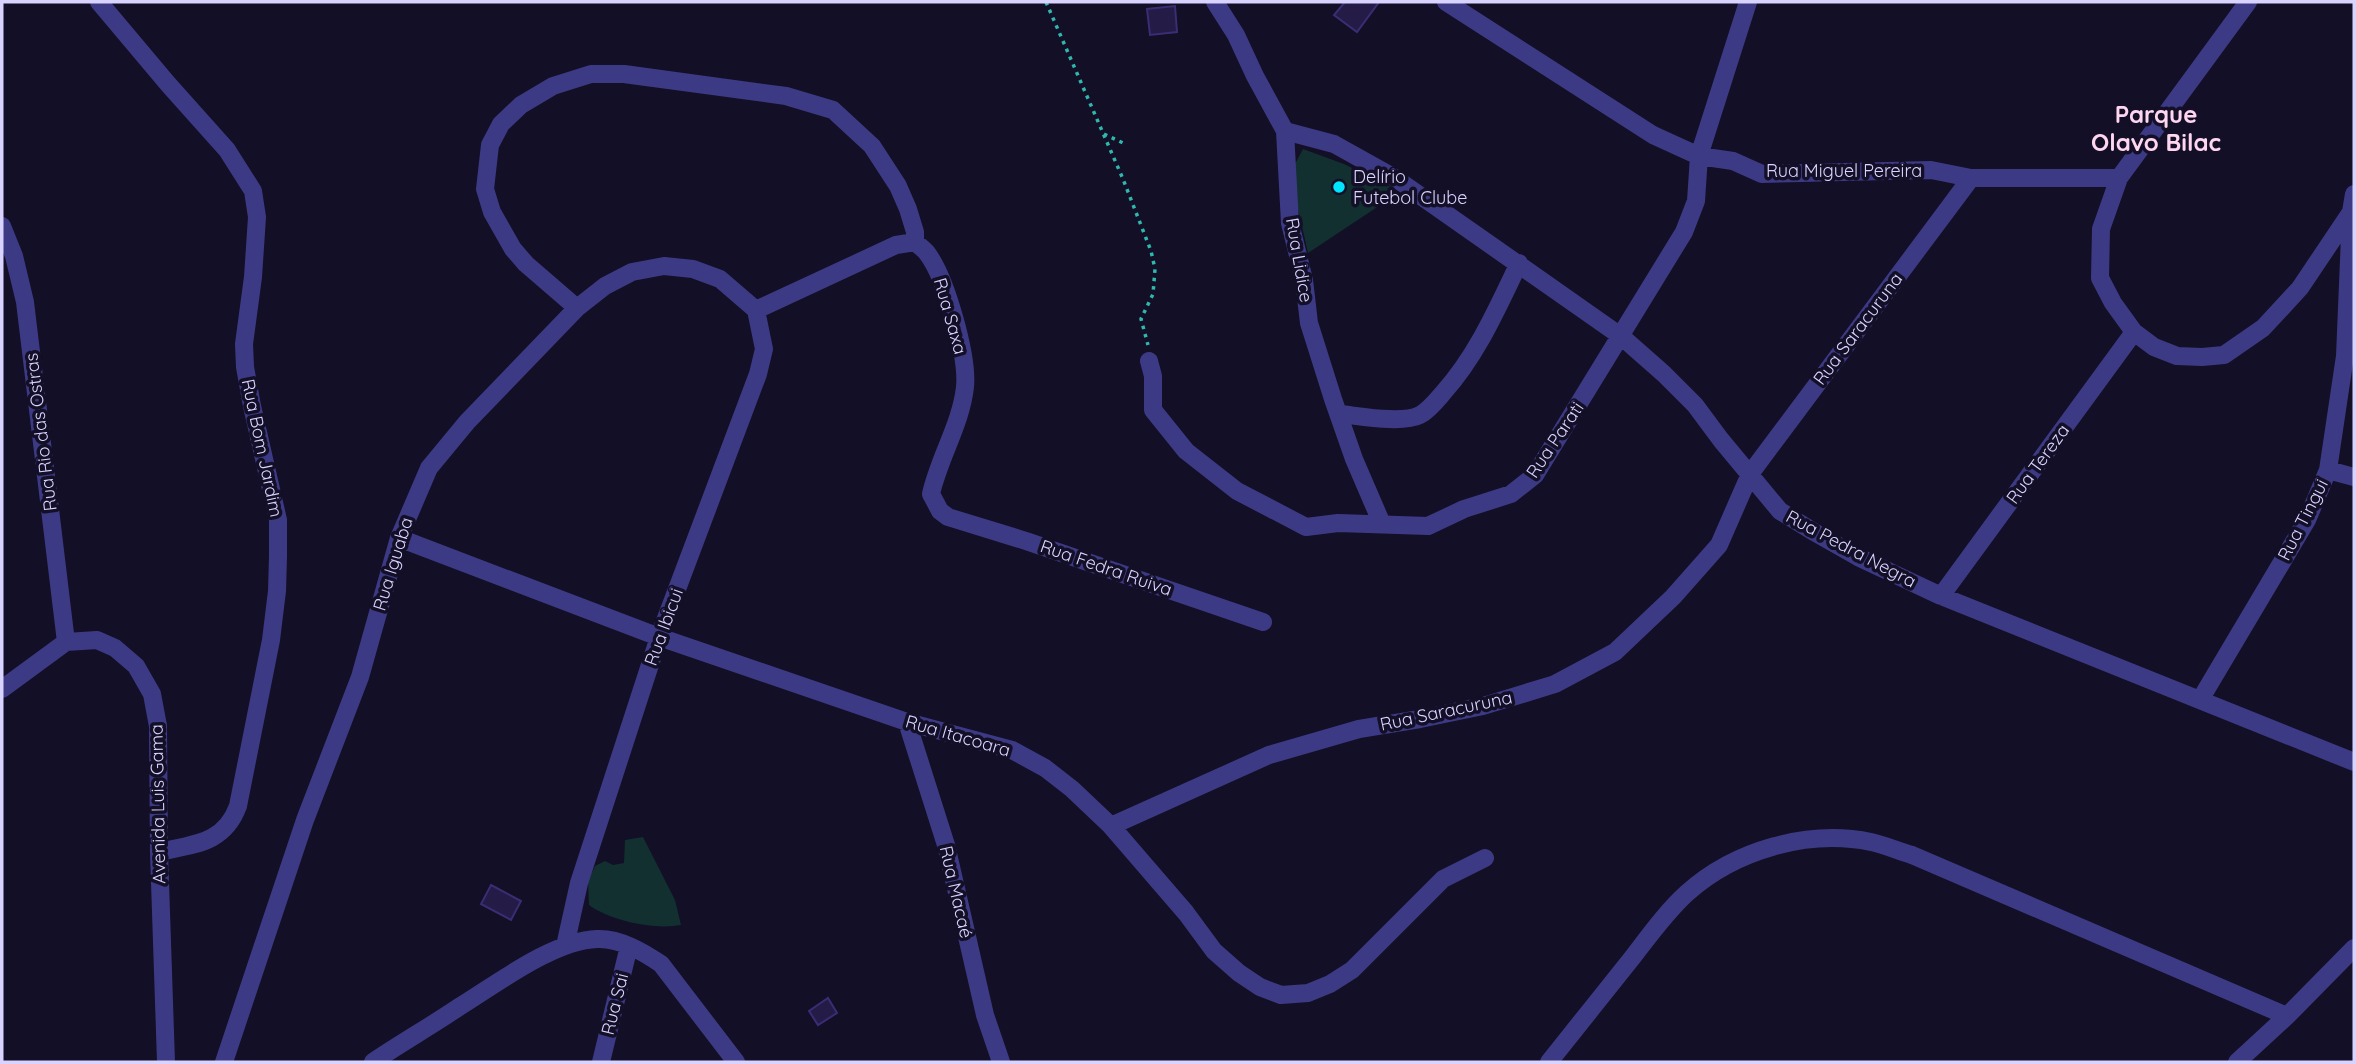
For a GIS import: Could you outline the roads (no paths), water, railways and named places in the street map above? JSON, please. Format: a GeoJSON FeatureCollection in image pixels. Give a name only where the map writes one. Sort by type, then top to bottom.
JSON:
{"type":"FeatureCollection","features":[{"type":"Feature","properties":{"kind":"street","name":"Rua Bom Jardim"},"geometry":{"type":"LineString","coordinates":[[99,2],[227,150],[253,191],[257,217],[244,367],[278,520],[277,591],[271,640],[238,806],[232,821],[225,830],[203,842],[159,852]]}},
{"type":"Feature","properties":{"kind":"street","name":"Rua Lidice"},"geometry":{"type":"LineString","coordinates":[[1215,2],[1236,35],[1285,131],[1290,223],[1304,279],[1309,323],[1354,459],[1382,524]]}},
{"type":"Feature","properties":{"kind":"street","name":"Rua Miguel Pereira"},"geometry":{"type":"LineString","coordinates":[[1446,2],[1653,135],[1699,156],[1734,161],[1762,174],[1931,170],[1970,178],[2119,178]]}},
{"type":"Feature","properties":{"kind":"street","name":"Rua Parati"},"geometry":{"type":"LineString","coordinates":[[1149,361],[1153,376],[1153,410],[1186,451],[1237,491],[1306,527],[1338,523],[1428,526],[1464,509],[1511,494],[1535,475],[1684,232],[1696,201],[1699,156],[1748,2]]}},
{"type":"Feature","properties":{"kind":"street"},"geometry":{"type":"LineString","coordinates":[[2248,2],[2119,178],[2101,229],[2100,278],[2113,303],[2134,332],[2154,347],[2177,356],[2224,355],[2263,328],[2300,288],[2352,203]]}},
{"type":"Feature","properties":{"kind":"street"},"geometry":{"type":"LineString","coordinates":[[577,308],[526,264],[513,249],[492,212],[485,189],[489,145],[501,124],[521,105],[552,86],[591,75],[624,74],[786,96],[834,110],[872,146],[898,186],[915,232],[915,242],[896,245],[756,310]]}},
{"type":"Feature","properties":{"kind":"street","name":"Rua Pedra Negra"},"geometry":{"type":"LineString","coordinates":[[1285,131],[1334,144],[1395,178],[1622,337],[1664,373],[1695,405],[1780,511],[1858,557],[1941,596],[2354,762]]}},
{"type":"Feature","properties":{"kind":"street","name":"Rua Saracuruna"},"geometry":{"type":"LineString","coordinates":[[1111,826],[1269,755],[1359,729],[1483,706],[1555,684],[1615,652],[1673,597],[1719,545],[1750,474],[1970,178]]}},
{"type":"Feature","properties":{"kind":"street","name":"Rua Tingui"},"geometry":{"type":"LineString","coordinates":[[2200,700],[2307,520],[2328,470],[2345,356],[2352,203]]}},
{"type":"Feature","properties":{"kind":"street","name":"Rua Rio das Ostras"},"geometry":{"type":"LineString","coordinates":[[2,226],[14,256],[25,302],[66,642]]}},
{"type":"Feature","properties":{"kind":"street","name":"Rua Saxa"},"geometry":{"type":"LineString","coordinates":[[915,242],[926,252],[943,284],[954,318],[964,367],[965,386],[958,415],[931,494],[940,511],[948,517]]}},
{"type":"Feature","properties":{"kind":"street"},"geometry":{"type":"LineString","coordinates":[[1340,414],[1387,419],[1418,416],[1434,403],[1467,365],[1519,264]]}},
{"type":"Feature","properties":{"kind":"street","name":"Rua Iguaba"},"geometry":{"type":"LineString","coordinates":[[224,1062],[305,820],[360,677],[399,538],[429,468],[467,422],[577,308],[605,286],[632,272],[664,265],[693,269],[720,279],[756,310]]}},
{"type":"Feature","properties":{"kind":"street","name":"Rua Ibicui"},"geometry":{"type":"LineString","coordinates":[[565,946],[579,883],[659,637],[758,374],[764,349],[756,310]]}},
{"type":"Feature","properties":{"kind":"street","name":"Rua Tereza"},"geometry":{"type":"LineString","coordinates":[[1941,596],[2134,332]]}},
{"type":"Feature","properties":{"kind":"street"},"geometry":{"type":"LineString","coordinates":[[2328,470],[2354,477]]}},
{"type":"Feature","properties":{"kind":"street","name":"Rua Fedra Ruiva"},"geometry":{"type":"LineString","coordinates":[[948,517],[1263,622]]}},
{"type":"Feature","properties":{"kind":"street","name":"Rua Itacoara"},"geometry":{"type":"LineString","coordinates":[[399,538],[659,637],[906,722],[1012,750],[1045,768],[1111,826],[1186,913],[1214,951],[1238,973],[1260,987],[1281,995],[1308,993],[1352,971],[1443,879],[1485,858]]}},
{"type":"Feature","properties":{"kind":"street","name":"Avenida Luis Gama"},"geometry":{"type":"LineString","coordinates":[[66,642],[97,640],[115,648],[136,666],[152,694],[158,726],[166,1062]]}},
{"type":"Feature","properties":{"kind":"street"},"geometry":{"type":"LineString","coordinates":[[2,689],[66,642]]}},
{"type":"Feature","properties":{"kind":"street","name":"Rua Macaé"},"geometry":{"type":"LineString","coordinates":[[906,722],[946,845],[985,1015],[1001,1062]]}},
{"type":"Feature","properties":{"kind":"street"},"geometry":{"type":"LineString","coordinates":[[1549,1062],[1658,925],[1687,893],[1717,870],[1752,853],[1789,843],[1828,839],[1870,842],[1912,855],[2287,1016]]}},
{"type":"Feature","properties":{"kind":"street"},"geometry":{"type":"LineString","coordinates":[[373,1062],[535,960],[565,946],[598,939],[629,946],[661,964],[736,1062]]}},
{"type":"Feature","properties":{"kind":"street","name":"Rua Sai"},"geometry":{"type":"LineString","coordinates":[[601,1062],[629,946]]}},
{"type":"Feature","properties":{"kind":"street"},"geometry":{"type":"LineString","coordinates":[[2237,1062],[2354,948]]}},
{"type":"Feature","properties":{"kind":"place","name":"Delírio Futebol Clube"},"geometry":{"type":"Point","coordinates":[1339,187]}},
{"type":"Feature","properties":{"kind":"district","name":"Parque Olavo Bilac"},"geometry":{"type":"Point","coordinates":[2156,129]}}]}
